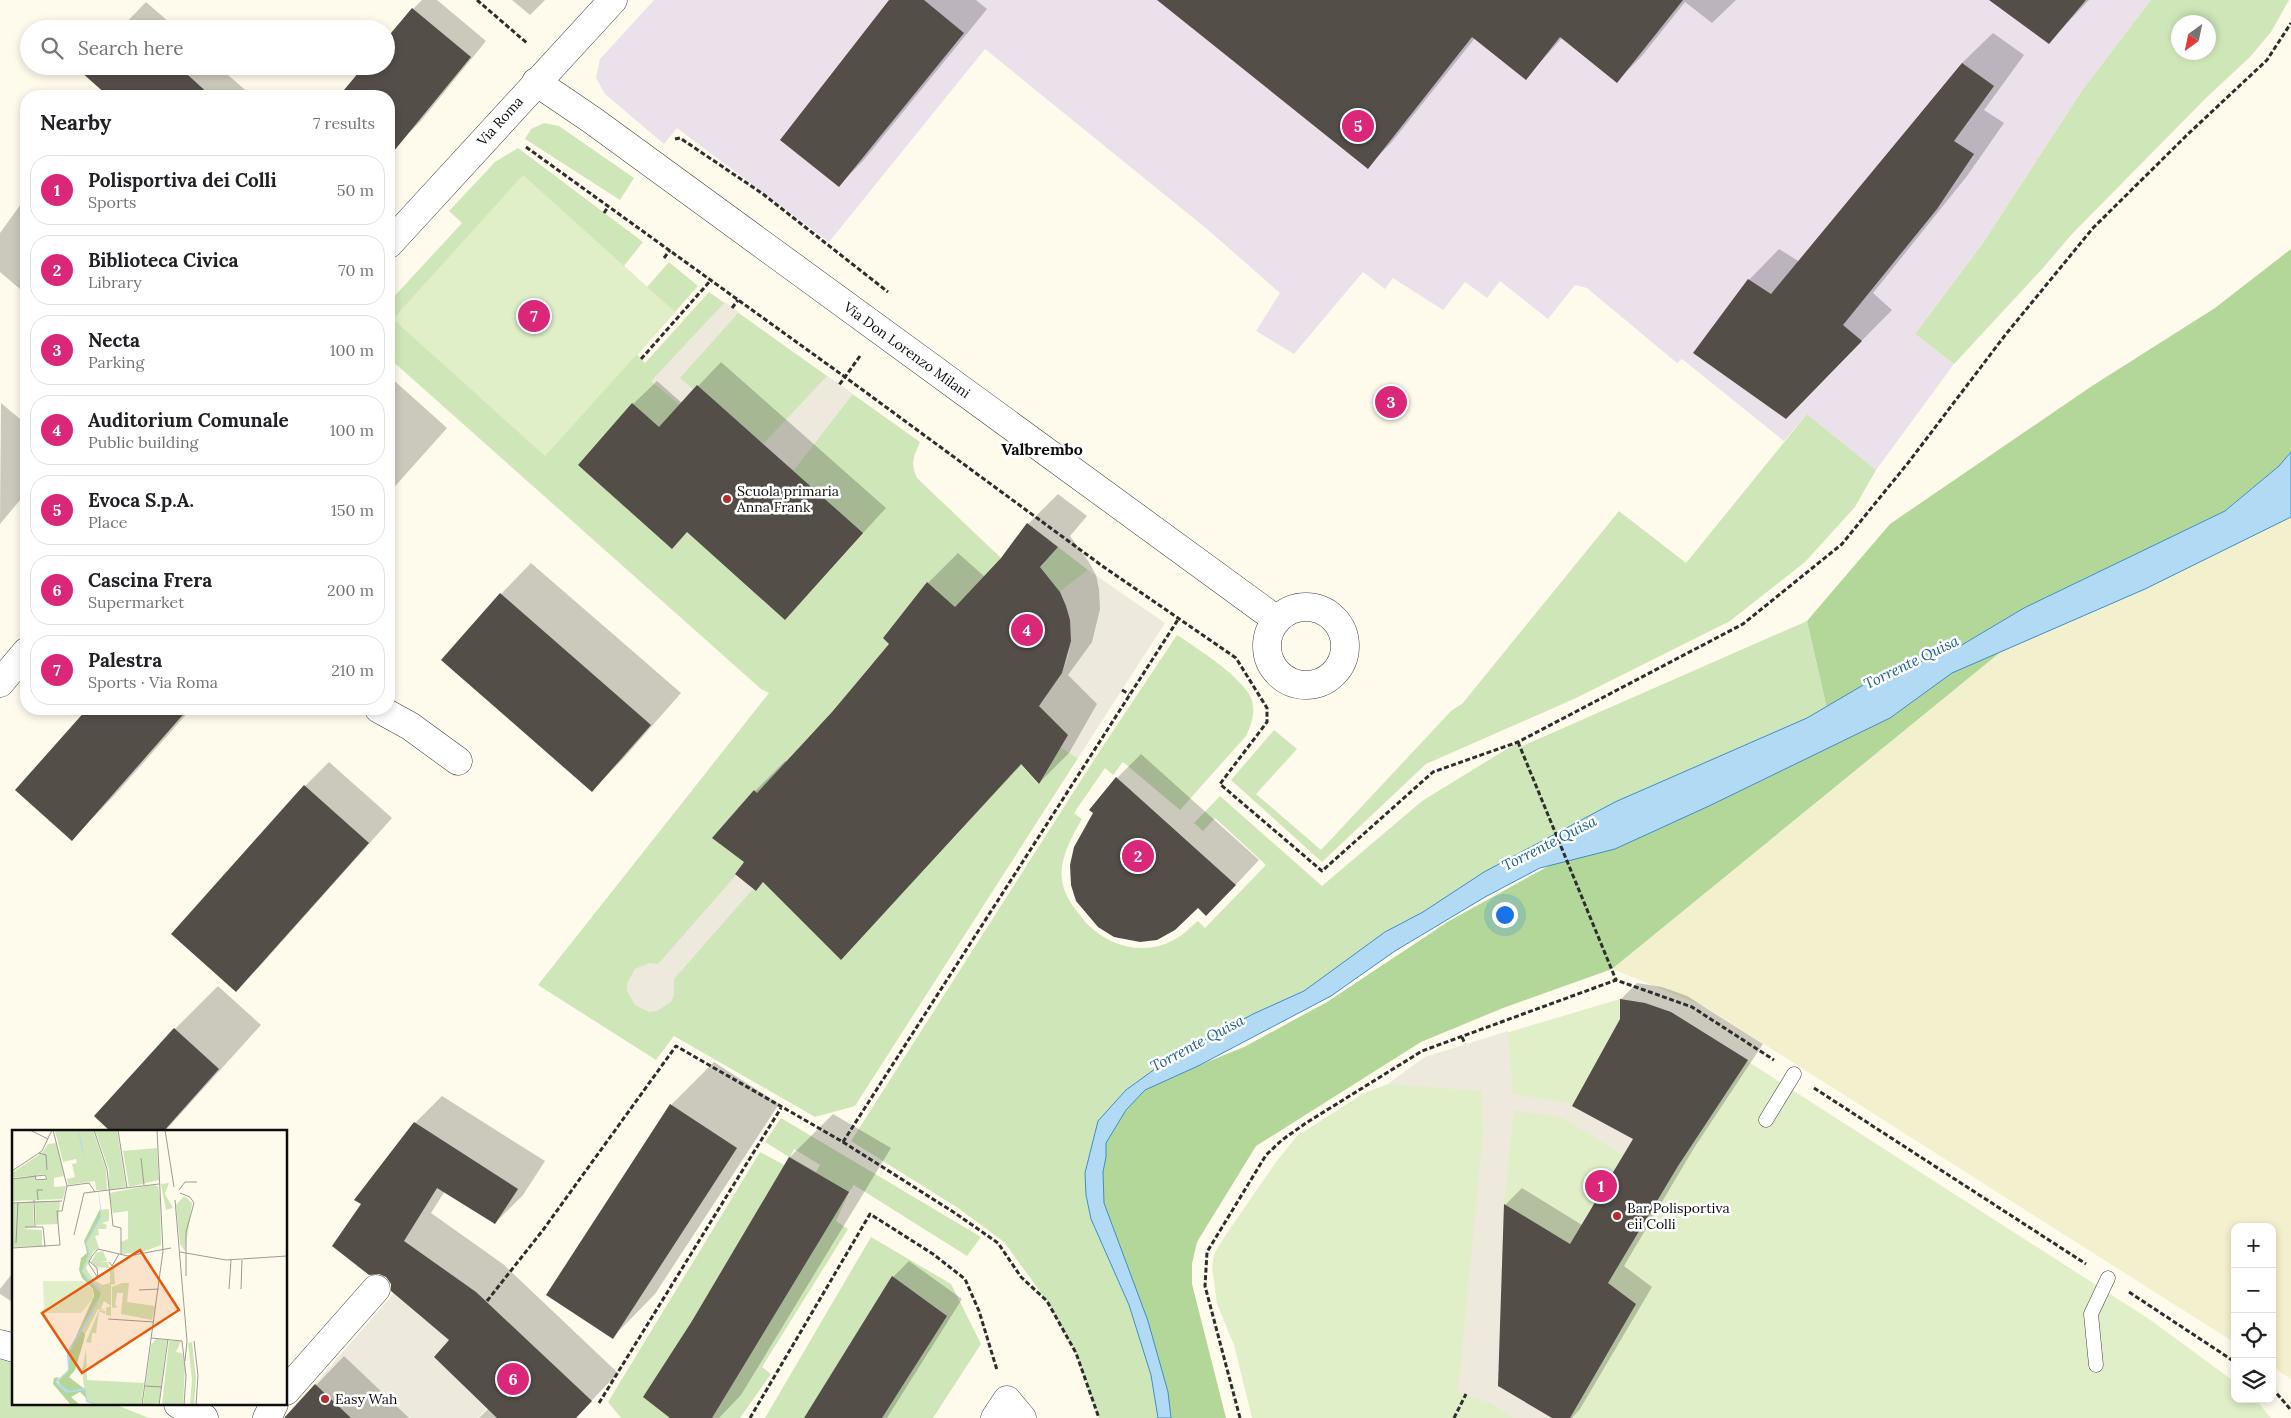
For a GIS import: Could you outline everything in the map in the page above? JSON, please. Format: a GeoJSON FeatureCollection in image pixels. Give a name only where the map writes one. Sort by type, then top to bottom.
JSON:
{"type":"FeatureCollection","features":[{"type":"Feature","properties":{"kind":"street","name":"Via Roma"},"geometry":{"type":"LineString","coordinates":[[395,237],[613,0]]}},
{"type":"Feature","properties":{"kind":"street","name":"Via Don Lorenzo Milani"},"geometry":{"type":"LineString","coordinates":[[536,82],[592,120],[1277,620]]}},
{"type":"Feature","properties":{"kind":"street"},"geometry":{"type":"LineString","coordinates":[[0,683],[20,659]]}},
{"type":"Feature","properties":{"kind":"street"},"geometry":{"type":"LineString","coordinates":[[390,715],[410,726],[458,761]]}},
{"type":"Feature","properties":{"kind":"street"},"geometry":{"type":"LineString","coordinates":[[288,1389],[376,1289]]}},
{"type":"Feature","properties":{"kind":"street"},"geometry":{"type":"LineString","coordinates":[[182,1406],[204,1418]]}},
{"type":"Feature","properties":{"kind":"street"},"geometry":{"type":"LineString","coordinates":[[267,1418],[273,1406]]}},
{"type":"Feature","properties":{"kind":"lane"},"geometry":{"type":"LineString","coordinates":[[1766,1120],[1794,1074]]}},
{"type":"Feature","properties":{"kind":"lane"},"geometry":{"type":"LineString","coordinates":[[2096,1365],[2090,1314],[2108,1278]]}},
{"type":"Feature","properties":{"kind":"path"},"geometry":{"type":"LineString","coordinates":[[477,0],[531,47]]}},
{"type":"Feature","properties":{"kind":"path"},"geometry":{"type":"LineString","coordinates":[[526,147],[845,377],[1101,565],[1236,658],[1267,708],[1266,722],[1220,784],[1322,871],[1433,772],[1518,742],[1743,624],[1842,544],[1908,463],[2006,334],[2093,228],[2187,135],[2267,60],[2291,23]]}},
{"type":"Feature","properties":{"kind":"path"},"geometry":{"type":"LineString","coordinates":[[671,144],[675,139],[680,138],[763,194],[894,297]]}},
{"type":"Feature","properties":{"kind":"path"},"geometry":{"type":"LineString","coordinates":[[604,213],[608,207]]}},
{"type":"Feature","properties":{"kind":"path"},"geometry":{"type":"LineString","coordinates":[[664,258],[670,250]]}},
{"type":"Feature","properties":{"kind":"path"},"geometry":{"type":"LineString","coordinates":[[641,359],[711,280]]}},
{"type":"Feature","properties":{"kind":"path"},"geometry":{"type":"LineString","coordinates":[[732,308],[738,300]]}},
{"type":"Feature","properties":{"kind":"path"},"geometry":{"type":"LineString","coordinates":[[839,385],[865,350]]}},
{"type":"Feature","properties":{"kind":"path"},"geometry":{"type":"LineString","coordinates":[[843,1142],[1179,618]]}},
{"type":"Feature","properties":{"kind":"path"},"geometry":{"type":"LineString","coordinates":[[1122,690],[1129,694]]}},
{"type":"Feature","properties":{"kind":"path"},"geometry":{"type":"LineString","coordinates":[[1518,742],[1616,980]]}},
{"type":"Feature","properties":{"kind":"path"},"geometry":{"type":"LineString","coordinates":[[1240,1418],[1205,1286],[1207,1252],[1266,1156],[1282,1140],[1422,1051],[1616,980],[1692,1007],[2167,1315],[2231,1359]]}},
{"type":"Feature","properties":{"kind":"path"},"geometry":{"type":"LineString","coordinates":[[1462,1037],[1466,1044]]}},
{"type":"Feature","properties":{"kind":"path"},"geometry":{"type":"LineString","coordinates":[[487,1302],[543,1230],[676,1046],[843,1142],[998,1243],[1021,1278],[1047,1301],[1076,1353],[1099,1418]]}},
{"type":"Feature","properties":{"kind":"path"},"geometry":{"type":"LineString","coordinates":[[599,1403],[781,1108]]}},
{"type":"Feature","properties":{"kind":"path"},"geometry":{"type":"LineString","coordinates":[[750,1418],[870,1214],[933,1254],[965,1279],[978,1311],[1008,1412]]}},
{"type":"Feature","properties":{"kind":"path"},"geometry":{"type":"LineString","coordinates":[[2276,1393],[2291,1410]]}},
{"type":"Feature","properties":{"kind":"path"},"geometry":{"type":"LineString","coordinates":[[1454,1418],[1466,1394]]}},
{"type":"Feature","properties":{"kind":"shaded area"},"geometry":{"type":"Polygon","coordinates":[[[654,0],[2151,0],[2083,89],[1983,243],[1915,334],[1954,364],[1876,470],[1807,414],[1784,441],[1682,359],[1677,363],[1587,288],[1575,285],[1548,319],[1500,281],[1487,298],[1465,282],[1443,310],[1393,278],[1385,289],[1363,272],[1294,354],[1256,331],[1280,293],[1207,229],[985,49],[829,242],[677,128],[664,144],[605,94],[596,78],[600,59],[654,0]]]}},
{"type":"Feature","properties":{"kind":"shaded area"},"geometry":{"type":"Polygon","coordinates":[[[725,302],[739,312],[680,378],[693,389],[680,405],[651,381],[725,302]]]}},
{"type":"Feature","properties":{"kind":"shaded area"},"geometry":{"type":"Polygon","coordinates":[[[827,376],[853,394],[794,470],[790,467],[781,477],[752,451],[760,441],[764,443],[827,376]]]}},
{"type":"Feature","properties":{"kind":"shaded area"},"geometry":{"type":"Polygon","coordinates":[[[2291,479],[2291,1379],[2276,1370],[2276,1223],[2231,1223],[2231,1340],[1704,1006],[1612,969],[2057,606],[2291,479]]]}},
{"type":"Feature","properties":{"kind":"shaded area"},"geometry":{"type":"Polygon","coordinates":[[[1088,570],[1165,623],[1078,758],[1060,747],[1068,735],[1039,706],[1062,673],[1068,658],[1071,641],[1060,592],[1088,570]]]}},
{"type":"Feature","properties":{"kind":"shaded area"},"geometry":{"type":"Polygon","coordinates":[[[737,874],[753,889],[674,979],[674,995],[671,1002],[657,1011],[649,1012],[635,1005],[627,991],[627,983],[635,969],[649,963],[658,964],[737,874]]]}},
{"type":"Feature","properties":{"kind":"shaded area"},"geometry":{"type":"Polygon","coordinates":[[[1508,1031],[1513,1094],[1566,1102],[1633,1139],[1623,1155],[1563,1118],[1514,1110],[1504,1204],[1498,1386],[1548,1415],[1546,1418],[1513,1418],[1491,1403],[1458,1392],[1483,1133],[1481,1091],[1388,1084],[1425,1057],[1508,1031]]]}},
{"type":"Feature","properties":{"kind":"shaded area"},"geometry":{"type":"Polygon","coordinates":[[[459,1280],[487,1301],[434,1357],[487,1408],[478,1418],[351,1418],[315,1384],[394,1293],[425,1320],[459,1280]]]}},
{"type":"Feature","properties":{"kind":"green space"},"geometry":{"type":"Polygon","coordinates":[[[2151,0],[2289,0],[2271,32],[2250,57],[2206,98],[2072,234],[1954,364],[1915,334],[1983,243],[2083,89],[2151,0]]]}},
{"type":"Feature","properties":{"kind":"green space"},"geometry":{"type":"Polygon","coordinates":[[[544,123],[559,126],[634,178],[620,200],[525,139],[531,129],[544,123]]]}},
{"type":"Feature","properties":{"kind":"green space"},"geometry":{"type":"Polygon","coordinates":[[[518,148],[643,242],[624,266],[647,287],[669,262],[698,286],[637,355],[645,363],[709,292],[920,442],[914,460],[917,478],[1001,558],[955,607],[927,582],[883,638],[904,658],[871,665],[833,711],[831,743],[814,731],[775,774],[771,805],[754,790],[744,862],[735,874],[755,891],[763,882],[1017,760],[1038,784],[1060,747],[1078,758],[855,1106],[815,1117],[674,1036],[656,1060],[538,985],[769,693],[761,689],[395,363],[395,296],[462,223],[449,211],[495,162],[518,148]]]}},
{"type":"Feature","properties":{"kind":"green space"},"geometry":{"type":"Polygon","coordinates":[[[523,175],[675,312],[545,456],[395,321],[395,317],[523,175]]]}},
{"type":"Feature","properties":{"kind":"green space"},"geometry":{"type":"Polygon","coordinates":[[[2291,249],[2291,452],[2279,466],[2225,511],[2024,608],[1955,649],[1870,681],[1827,709],[1807,621],[1890,524],[2092,386],[2215,308],[2291,249]]]}},
{"type":"Feature","properties":{"kind":"green space"},"geometry":{"type":"Polygon","coordinates":[[[1807,414],[1876,470],[1855,507],[1805,562],[1730,621],[1576,698],[1426,764],[1322,862],[1231,780],[1274,730],[1297,749],[1256,794],[1321,850],[1452,710],[1462,704],[1619,511],[1686,563],[1807,414]]]}},
{"type":"Feature","properties":{"kind":"green space"},"geometry":{"type":"Polygon","coordinates":[[[1058,547],[1088,570],[1060,592],[1040,567],[1058,547]]]}},
{"type":"Feature","properties":{"kind":"green space"},"geometry":{"type":"Polygon","coordinates":[[[2057,606],[1612,969],[1503,1008],[1421,1042],[1256,1146],[1197,1242],[1192,1264],[1192,1284],[1226,1418],[1168,1418],[1101,1203],[1103,1141],[1120,1108],[1141,1089],[1244,1047],[1327,1002],[1449,921],[1565,857],[2057,606]]]}},
{"type":"Feature","properties":{"kind":"green space"},"geometry":{"type":"Polygon","coordinates":[[[1807,621],[1827,709],[1563,852],[1141,1089],[1168,1418],[1099,1418],[1076,1353],[1047,1301],[1004,1242],[958,1208],[851,1141],[1099,752],[1177,635],[1196,647],[1238,681],[1251,698],[1253,717],[1246,736],[1180,810],[1123,762],[1113,775],[1105,768],[1074,813],[1082,819],[1070,840],[1062,864],[1062,880],[1066,894],[1088,925],[1099,934],[1124,946],[1137,948],[1164,944],[1180,936],[1198,921],[1205,928],[1266,865],[1215,818],[1203,831],[1194,823],[1220,796],[1322,886],[1422,801],[1518,742],[1520,747],[1807,621]]]}},
{"type":"Feature","properties":{"kind":"green space"},"geometry":{"type":"Polygon","coordinates":[[[1620,999],[1645,1003],[1671,1012],[2149,1319],[2231,1379],[2231,1403],[2258,1403],[2271,1418],[1252,1418],[1234,1345],[1217,1304],[1212,1267],[1214,1254],[1276,1162],[1297,1136],[1364,1093],[1388,1084],[1425,1057],[1620,999]]]}},
{"type":"Feature","properties":{"kind":"green space"},"geometry":{"type":"Polygon","coordinates":[[[781,1118],[981,1237],[967,1256],[854,1185],[836,1221],[848,1229],[762,1367],[771,1374],[740,1418],[621,1418],[608,1402],[760,1152],[784,1165],[789,1157],[765,1142],[781,1118]],[[794,1149],[790,1157],[816,1172],[820,1165],[794,1149]]]}},
{"type":"Feature","properties":{"kind":"green space"},"geometry":{"type":"Polygon","coordinates":[[[871,1237],[951,1284],[981,1344],[933,1418],[765,1418],[871,1237]]]}},
{"type":"Feature","properties":{"kind":"green space"},"geometry":{"type":"Polygon","coordinates":[[[0,1359],[12,1363],[12,1406],[119,1406],[149,1418],[0,1418],[0,1359]]]}},
{"type":"Feature","properties":{"kind":"water","name":"Torrente Quisa"},"geometry":{"type":"Polygon","coordinates":[[[2291,452],[2291,517],[2145,589],[1952,673],[1890,718],[1709,806],[1615,849],[1540,868],[1485,897],[1395,951],[1331,996],[1198,1066],[1145,1090],[1126,1110],[1106,1143],[1103,1172],[1104,1203],[1148,1321],[1168,1392],[1171,1418],[1158,1418],[1151,1375],[1129,1305],[1091,1219],[1086,1195],[1085,1173],[1098,1121],[1126,1090],[1166,1061],[1253,1014],[1304,991],[1385,932],[1423,912],[1484,872],[1615,802],[1807,718],[1870,681],[1955,649],[2024,608],[2225,511],[2279,466],[2291,452]]]}},
{"type":"Feature","properties":{"kind":"building"},"geometry":{"type":"Polygon","coordinates":[[[889,0],[924,0],[964,33],[839,187],[780,140],[889,0]]]}},
{"type":"Feature","properties":{"kind":"building"},"geometry":{"type":"Polygon","coordinates":[[[1157,0],[1683,0],[1617,83],[1560,37],[1526,80],[1472,37],[1368,169],[1157,0]]]}},
{"type":"Feature","properties":{"kind":"building"},"geometry":{"type":"Polygon","coordinates":[[[1989,0],[2086,0],[2049,44],[1989,0]]]}},
{"type":"Feature","properties":{"kind":"building"},"geometry":{"type":"Polygon","coordinates":[[[412,8],[471,57],[395,150],[395,90],[344,90],[356,75],[395,75],[395,28],[412,8]]]}},
{"type":"Feature","properties":{"kind":"building"},"geometry":{"type":"Polygon","coordinates":[[[1962,63],[1994,86],[1954,141],[1974,154],[1937,209],[1843,325],[1862,341],[1786,419],[1693,353],[1748,279],[1771,294],[1962,63]]]}},
{"type":"Feature","properties":{"kind":"building"},"geometry":{"type":"Polygon","coordinates":[[[84,75],[188,75],[204,90],[101,90],[84,75]]]}},
{"type":"Feature","properties":{"kind":"building"},"geometry":{"type":"Polygon","coordinates":[[[697,385],[863,533],[785,620],[687,532],[672,549],[578,465],[632,403],[659,427],[697,385]]]}},
{"type":"Feature","properties":{"kind":"building"},"geometry":{"type":"Polygon","coordinates":[[[1027,523],[1058,547],[1040,567],[1060,592],[1066,606],[1070,620],[1071,641],[1062,673],[1039,706],[1068,735],[1039,784],[1021,764],[841,960],[763,882],[756,891],[735,874],[744,862],[712,838],[754,790],[757,793],[832,712],[889,644],[883,638],[927,582],[955,607],[1001,558],[1027,523]]]}},
{"type":"Feature","properties":{"kind":"building"},"geometry":{"type":"Polygon","coordinates":[[[500,593],[651,725],[592,792],[441,660],[500,593]]]}},
{"type":"Feature","properties":{"kind":"building"},"geometry":{"type":"Polygon","coordinates":[[[82,715],[183,715],[72,841],[15,790],[82,715]]]}},
{"type":"Feature","properties":{"kind":"building"},"geometry":{"type":"Polygon","coordinates":[[[1116,777],[1236,885],[1206,916],[1198,908],[1175,930],[1157,940],[1140,942],[1114,937],[1098,927],[1076,901],[1071,885],[1070,865],[1074,847],[1093,813],[1089,810],[1116,777]]]}},
{"type":"Feature","properties":{"kind":"building"},"geometry":{"type":"Polygon","coordinates":[[[304,785],[369,843],[236,992],[171,934],[304,785]]]}},
{"type":"Feature","properties":{"kind":"building"},"geometry":{"type":"Polygon","coordinates":[[[1620,999],[1645,1003],[1671,1012],[1748,1060],[1678,1166],[1608,1283],[1636,1304],[1570,1418],[1552,1418],[1498,1386],[1504,1204],[1570,1244],[1633,1139],[1572,1106],[1620,1019],[1620,999]]]}},
{"type":"Feature","properties":{"kind":"building"},"geometry":{"type":"Polygon","coordinates":[[[174,1028],[219,1069],[165,1130],[109,1130],[94,1116],[174,1028]]]}},
{"type":"Feature","properties":{"kind":"building"},"geometry":{"type":"Polygon","coordinates":[[[670,1104],[737,1148],[613,1339],[546,1295],[670,1104]]]}},
{"type":"Feature","properties":{"kind":"building"},"geometry":{"type":"Polygon","coordinates":[[[414,1122],[518,1189],[495,1224],[437,1188],[404,1241],[476,1292],[592,1401],[576,1418],[497,1418],[434,1357],[449,1340],[391,1291],[391,1284],[386,1277],[379,1274],[369,1275],[332,1246],[361,1204],[354,1200],[414,1122]]]}},
{"type":"Feature","properties":{"kind":"building"},"geometry":{"type":"Polygon","coordinates":[[[789,1157],[849,1192],[712,1418],[670,1418],[643,1397],[692,1321],[789,1157]]]}},
{"type":"Feature","properties":{"kind":"building"},"geometry":{"type":"Polygon","coordinates":[[[892,1276],[947,1316],[882,1418],[804,1418],[892,1276]]]}},
{"type":"Feature","properties":{"kind":"building"},"geometry":{"type":"Polygon","coordinates":[[[315,1384],[351,1418],[284,1418],[315,1384]]]}},
{"type":"Feature","properties":{"kind":"place","name":"Evoca S.p.A."},"geometry":{"type":"Point","coordinates":[1358,126]}},
{"type":"Feature","properties":{"kind":"place","name":"Palestra"},"geometry":{"type":"Point","coordinates":[534,316]}},
{"type":"Feature","properties":{"kind":"place","name":"Necta"},"geometry":{"type":"Point","coordinates":[1391,402]}},
{"type":"Feature","properties":{"kind":"place","name":"Scuola primaria Anna Frank"},"geometry":{"type":"Point","coordinates":[727,499]}},
{"type":"Feature","properties":{"kind":"place","name":"Auditorium Comunale"},"geometry":{"type":"Point","coordinates":[1027,630]}},
{"type":"Feature","properties":{"kind":"place","name":"Biblioteca Civica"},"geometry":{"type":"Point","coordinates":[1138,856]}},
{"type":"Feature","properties":{"kind":"place","name":"Polisportiva dei Colli"},"geometry":{"type":"Point","coordinates":[1601,1186]}},
{"type":"Feature","properties":{"kind":"place","name":"Bar Polisportiva eii Colli"},"geometry":{"type":"Point","coordinates":[1617,1216]}},
{"type":"Feature","properties":{"kind":"place","name":"Cascina Frera"},"geometry":{"type":"Point","coordinates":[513,1379]}},
{"type":"Feature","properties":{"kind":"place","name":"Easy Wah"},"geometry":{"type":"Point","coordinates":[325,1399]}},
{"type":"Feature","properties":{"kind":"district","name":"Valbrembo"},"geometry":{"type":"Point","coordinates":[1042,449]}}]}
